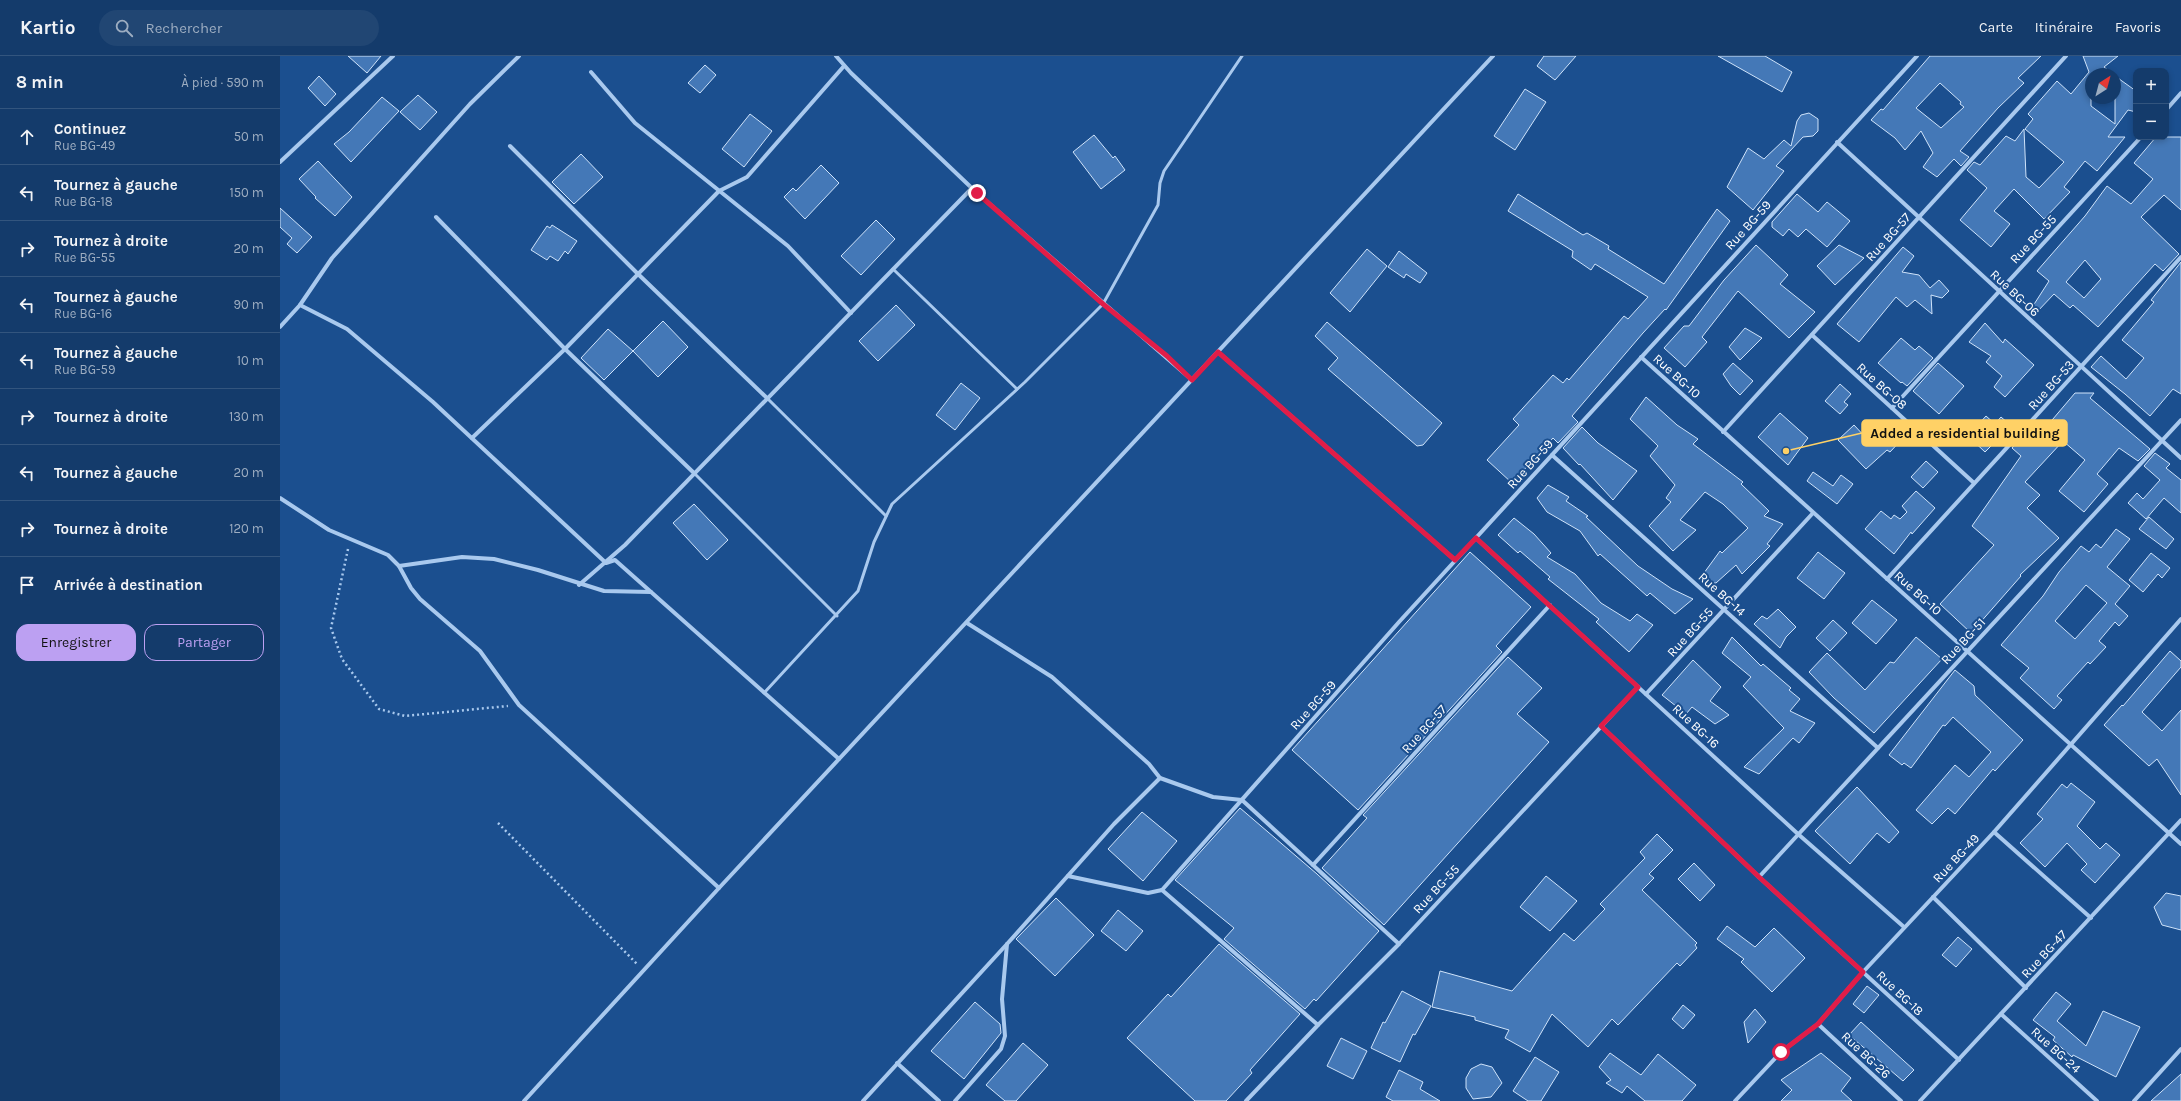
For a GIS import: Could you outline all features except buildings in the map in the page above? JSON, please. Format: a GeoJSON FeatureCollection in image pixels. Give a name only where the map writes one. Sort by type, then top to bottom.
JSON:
{"type":"FeatureCollection","features":[{"type":"Feature","properties":{"kind":"street"},"geometry":{"type":"LineString","coordinates":[[280,162],[393,56]]}},
{"type":"Feature","properties":{"kind":"street"},"geometry":{"type":"LineString","coordinates":[[281,324],[300,305],[332,258],[470,104],[519,56]]}},
{"type":"Feature","properties":{"kind":"street"},"geometry":{"type":"LineString","coordinates":[[836,56],[844,66],[972,188],[1103,304],[1167,356],[1192,380]]}},
{"type":"Feature","properties":{"kind":"street"},"geometry":{"type":"LineString","coordinates":[[524,1101],[719,888],[1493,56]]}},
{"type":"Feature","properties":{"kind":"street","name":"Rue BG-59"},"geometry":{"type":"LineString","coordinates":[[1162,890],[1455,560],[1917,56]]}},
{"type":"Feature","properties":{"kind":"street","name":"Rue BG-57"},"geometry":{"type":"LineString","coordinates":[[1723,432],[2066,56]]}},
{"type":"Feature","properties":{"kind":"street"},"geometry":{"type":"LineString","coordinates":[[472,438],[565,349],[719,191],[747,177],[844,66]]}},
{"type":"Feature","properties":{"kind":"street"},"geometry":{"type":"LineString","coordinates":[[591,72],[635,122],[788,246],[851,313]]}},
{"type":"Feature","properties":{"kind":"street"},"geometry":{"type":"LineString","coordinates":[[2169,107],[2181,93]]}},
{"type":"Feature","properties":{"kind":"street","name":"Rue BG-55"},"geometry":{"type":"LineString","coordinates":[[1892,408],[2138,140]]}},
{"type":"Feature","properties":{"kind":"street","name":"Rue BG-06"},"geometry":{"type":"LineString","coordinates":[[1837,142],[2181,458]]}},
{"type":"Feature","properties":{"kind":"street"},"geometry":{"type":"LineString","coordinates":[[510,146],[638,274],[768,399]]}},
{"type":"Feature","properties":{"kind":"street"},"geometry":{"type":"LineString","coordinates":[[579,585],[606,563],[695,474],[972,188]]}},
{"type":"Feature","properties":{"kind":"street"},"geometry":{"type":"LineString","coordinates":[[436,217],[565,349],[695,474]]}},
{"type":"Feature","properties":{"kind":"street","name":"Rue BG-53"},"geometry":{"type":"LineString","coordinates":[[1886,579],[2181,257]]}},
{"type":"Feature","properties":{"kind":"street"},"geometry":{"type":"LineString","coordinates":[[300,305],[347,329],[433,402],[606,563]]}},
{"type":"Feature","properties":{"kind":"street","name":"Rue BG-08"},"geometry":{"type":"LineString","coordinates":[[1812,335],[1974,483]]}},
{"type":"Feature","properties":{"kind":"street"},"geometry":{"type":"LineString","coordinates":[[1218,352],[1455,560]]}},
{"type":"Feature","properties":{"kind":"street","name":"Rue BG-10"},"geometry":{"type":"LineString","coordinates":[[1641,357],[2181,844]]}},
{"type":"Feature","properties":{"kind":"street","name":"Rue BG-51"},"geometry":{"type":"LineString","coordinates":[[1759,877],[2181,420]]}},
{"type":"Feature","properties":{"kind":"street","name":"Rue BG-14"},"geometry":{"type":"LineString","coordinates":[[1552,455],[1878,748]]}},
{"type":"Feature","properties":{"kind":"street"},"geometry":{"type":"LineString","coordinates":[[280,498],[329,530],[388,555],[399,566],[411,588],[420,599],[480,651],[519,705],[719,888]]}},
{"type":"Feature","properties":{"kind":"street","name":"Rue BG-55"},"geometry":{"type":"LineString","coordinates":[[1646,694],[1813,512]]}},
{"type":"Feature","properties":{"kind":"street","name":"Rue BG-16"},"geometry":{"type":"LineString","coordinates":[[1476,538],[1798,834],[1904,927]]}},
{"type":"Feature","properties":{"kind":"street"},"geometry":{"type":"LineString","coordinates":[[399,566],[462,557],[494,559],[538,570],[579,585],[604,591],[651,592]]}},
{"type":"Feature","properties":{"kind":"street"},"geometry":{"type":"LineString","coordinates":[[606,563],[615,560],[839,759]]}},
{"type":"Feature","properties":{"kind":"street","name":"Rue BG-57"},"geometry":{"type":"LineString","coordinates":[[1313,866],[1550,605]]}},
{"type":"Feature","properties":{"kind":"street","name":"Rue BG-49"},"geometry":{"type":"LineString","coordinates":[[1735,1101],[1781,1052],[1818,1024],[1904,927],[1994,832],[2070,743],[2181,619]]}},
{"type":"Feature","properties":{"kind":"street"},"geometry":{"type":"LineString","coordinates":[[967,623],[1052,677],[1149,764],[1160,778],[1213,797],[1242,800],[1398,944]]}},
{"type":"Feature","properties":{"kind":"street","name":"Rue BG-55"},"geometry":{"type":"LineString","coordinates":[[1246,1101],[1398,944],[1638,687]]}},
{"type":"Feature","properties":{"kind":"street","name":"Rue BG-18"},"geometry":{"type":"LineString","coordinates":[[1601,726],[1759,877],[1959,1060]]}},
{"type":"Feature","properties":{"kind":"street"},"geometry":{"type":"LineString","coordinates":[[863,1101],[1007,944],[1114,824],[1160,778]]}},
{"type":"Feature","properties":{"kind":"street","name":"Rue BG-47"},"geometry":{"type":"LineString","coordinates":[[1920,1101],[2181,820]]}},
{"type":"Feature","properties":{"kind":"street"},"geometry":{"type":"LineString","coordinates":[[1994,832],[2091,918]]}},
{"type":"Feature","properties":{"kind":"street"},"geometry":{"type":"LineString","coordinates":[[1068,876],[1148,893],[1162,890],[1318,1025]]}},
{"type":"Feature","properties":{"kind":"street"},"geometry":{"type":"LineString","coordinates":[[1933,897],[2026,988]]}},
{"type":"Feature","properties":{"kind":"street"},"geometry":{"type":"LineString","coordinates":[[955,1101],[1001,1049],[1005,1036],[1002,999],[1007,944]]}},
{"type":"Feature","properties":{"kind":"street","name":"Rue BG-24"},"geometry":{"type":"LineString","coordinates":[[2001,1014],[2097,1101]]}},
{"type":"Feature","properties":{"kind":"street","name":"Rue BG-26"},"geometry":{"type":"LineString","coordinates":[[1818,1024],[1901,1101]]}},
{"type":"Feature","properties":{"kind":"street"},"geometry":{"type":"LineString","coordinates":[[2134,1101],[2181,1049]]}},
{"type":"Feature","properties":{"kind":"street"},"geometry":{"type":"LineString","coordinates":[[898,1063],[939,1101]]}},
{"type":"Feature","properties":{"kind":"lane"},"geometry":{"type":"LineString","coordinates":[[763,693],[837,616],[858,591],[874,542],[892,504],[1017,389],[1103,304],[1158,205],[1160,183],[1164,171],[1242,56]]}},
{"type":"Feature","properties":{"kind":"lane"},"geometry":{"type":"LineString","coordinates":[[894,269],[1017,389]]}},
{"type":"Feature","properties":{"kind":"lane"},"geometry":{"type":"LineString","coordinates":[[768,399],[886,516]]}},
{"type":"Feature","properties":{"kind":"lane"},"geometry":{"type":"LineString","coordinates":[[695,474],[837,616]]}},
{"type":"Feature","properties":{"kind":"path"},"geometry":{"type":"LineString","coordinates":[[350,538],[331,628],[342,659],[379,709],[405,716],[519,705]]}},
{"type":"Feature","properties":{"kind":"path"},"geometry":{"type":"LineString","coordinates":[[498,823],[643,970]]}},
{"type":"Feature","properties":{"kind":"place","name":"Added a residential building"},"geometry":{"type":"Point","coordinates":[1786,451]}},
{"type":"Feature","properties":{"kind":"route"},"geometry":{"type":"LineString","coordinates":[[977,193],[1103,304],[1167,356],[1192,380],[1218,352],[1455,560],[1476,538],[1638,687],[1601,726],[1759,877],[1863,972],[1818,1024],[1781,1052]]}}]}
